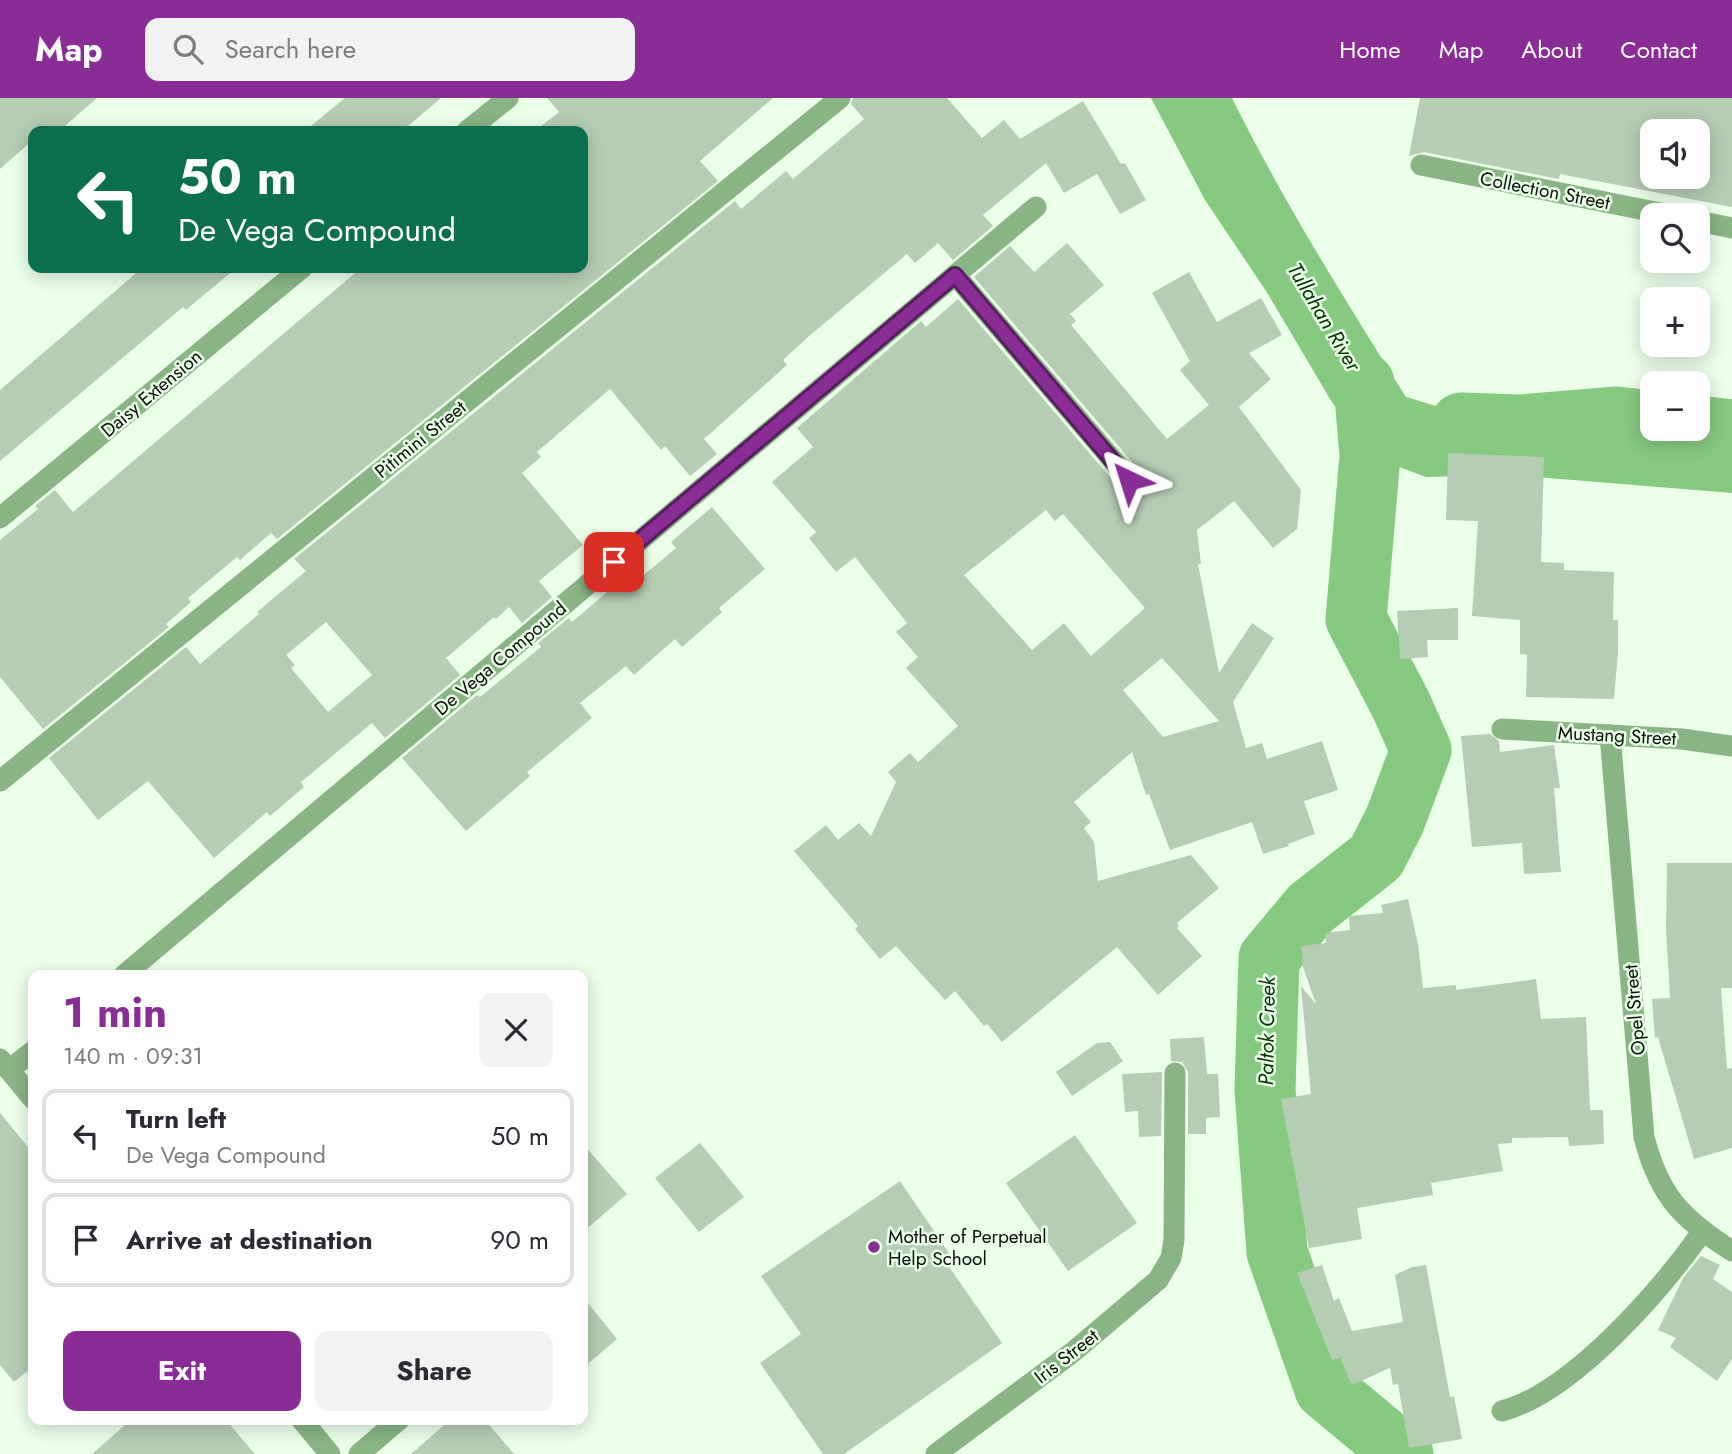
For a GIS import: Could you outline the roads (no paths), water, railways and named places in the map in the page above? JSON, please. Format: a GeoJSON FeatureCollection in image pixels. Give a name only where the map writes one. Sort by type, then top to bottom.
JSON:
{"type":"FeatureCollection","features":[{"type":"Feature","properties":{"kind":"street"},"geometry":{"type":"LineString","coordinates":[[473,126],[508,98]]}},
{"type":"Feature","properties":{"kind":"street","name":"Pitimini Street"},"geometry":{"type":"LineString","coordinates":[[0,780],[841,98]]}},
{"type":"Feature","properties":{"kind":"street","name":"Collection Street"},"geometry":{"type":"LineString","coordinates":[[1420,165],[1640,209]]}},
{"type":"Feature","properties":{"kind":"street","name":"De Vega Compound"},"geometry":{"type":"LineString","coordinates":[[130,970],[1036,207]]}},
{"type":"Feature","properties":{"kind":"street"},"geometry":{"type":"LineString","coordinates":[[1710,223],[1732,228]]}},
{"type":"Feature","properties":{"kind":"street","name":"Daisy Extension"},"geometry":{"type":"LineString","coordinates":[[0,518],[296,273]]}},
{"type":"Feature","properties":{"kind":"street"},"geometry":{"type":"LineString","coordinates":[[955,275],[1129,480]]}},
{"type":"Feature","properties":{"kind":"street","name":"Mustang Street"},"geometry":{"type":"LineString","coordinates":[[1502,729],[1682,739],[1732,746]]}},
{"type":"Feature","properties":{"kind":"street","name":"Opel Street"},"geometry":{"type":"LineString","coordinates":[[1611,735],[1644,1137],[1651,1165],[1666,1193],[1702,1232],[1732,1251]]}},
{"type":"Feature","properties":{"kind":"street"},"geometry":{"type":"LineString","coordinates":[[28,1053],[4,1064],[28,1093]]}},
{"type":"Feature","properties":{"kind":"street","name":"Iris Street"},"geometry":{"type":"LineString","coordinates":[[936,1454],[1073,1352],[1158,1280],[1171,1258],[1174,1240],[1175,1073]]}},
{"type":"Feature","properties":{"kind":"street"},"geometry":{"type":"LineString","coordinates":[[1502,1411],[1517,1407],[1555,1385],[1593,1354],[1636,1314],[1702,1232]]}},
{"type":"Feature","properties":{"kind":"street"},"geometry":{"type":"LineString","coordinates":[[306,1425],[330,1454]]}},
{"type":"Feature","properties":{"kind":"street"},"geometry":{"type":"LineString","coordinates":[[359,1454],[393,1425]]}},
{"type":"Feature","properties":{"kind":"water"},"geometry":{"type":"Polygon","coordinates":[[[1151,98],[1232,98],[1293,212],[1406,397],[1483,420],[1640,428],[1640,441],[1710,441],[1710,431],[1732,432],[1732,493],[1512,475],[1426,477],[1370,456],[1330,399],[1268,294],[1205,200],[1151,98]]]}},
{"type":"Feature","properties":{"kind":"waterway","name":"Paltok Creek"},"geometry":{"type":"LineString","coordinates":[[1364,383],[1370,456],[1356,619],[1421,750],[1395,820],[1376,857],[1311,908],[1269,958],[1265,1090],[1277,1252],[1325,1389],[1403,1454]]}},
{"type":"Feature","properties":{"kind":"waterway","name":"Tullahan River"},"geometry":{"type":"LineString","coordinates":[[1461,423],[1520,425],[1617,417],[1640,420]]}},
{"type":"Feature","properties":{"kind":"waterway","name":"Tullahan River"},"geometry":{"type":"LineString","coordinates":[[1710,427],[1732,430]]}},
{"type":"Feature","properties":{"kind":"place","name":"Mother of Perpetual Help School"},"geometry":{"type":"Point","coordinates":[874,1247]}}]}
